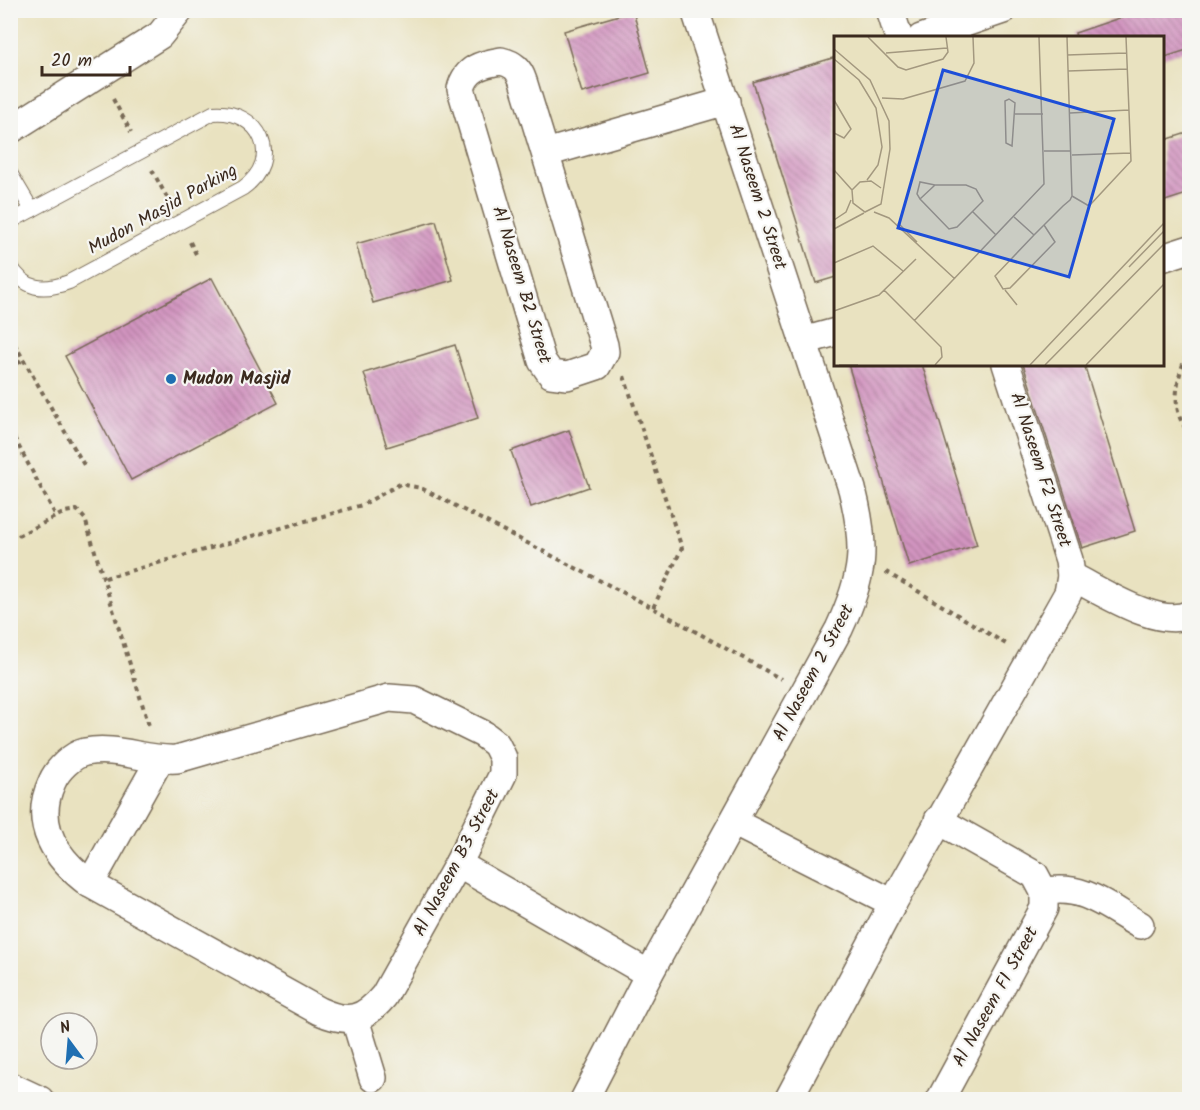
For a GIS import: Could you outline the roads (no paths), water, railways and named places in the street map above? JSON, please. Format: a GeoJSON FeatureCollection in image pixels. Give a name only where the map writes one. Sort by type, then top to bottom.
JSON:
{"type":"FeatureCollection","features":[{"type":"Feature","properties":{"kind":"street"},"geometry":{"type":"LineString","coordinates":[[10,130],[160,36],[180,10]]}},
{"type":"Feature","properties":{"kind":"street","name":"Al Naseem 2 Street"},"geometry":{"type":"LineString","coordinates":[[584,1100],[649,974],[805,692],[855,595],[863,558],[861,523],[852,489],[695,10]]}},
{"type":"Feature","properties":{"kind":"street"},"geometry":{"type":"LineString","coordinates":[[890,10],[898,36]]}},
{"type":"Feature","properties":{"kind":"street"},"geometry":{"type":"LineString","coordinates":[[927,36],[1003,10]]}},
{"type":"Feature","properties":{"kind":"street","name":"Al Naseem B2 Street"},"geometry":{"type":"LineString","coordinates":[[501,61],[512,64],[520,71],[546,153],[605,352],[597,366],[567,376],[550,374],[545,368],[461,89],[470,71],[501,61]]}},
{"type":"Feature","properties":{"kind":"street"},"geometry":{"type":"LineString","coordinates":[[546,153],[726,101]]}},
{"type":"Feature","properties":{"kind":"street"},"geometry":{"type":"LineString","coordinates":[[1164,257],[1190,249]]}},
{"type":"Feature","properties":{"kind":"street"},"geometry":{"type":"LineString","coordinates":[[803,341],[834,333]]}},
{"type":"Feature","properties":{"kind":"street","name":"Al Naseem F2 Street"},"geometry":{"type":"LineString","coordinates":[[1007,366],[1069,560],[1071,576]]}},
{"type":"Feature","properties":{"kind":"street"},"geometry":{"type":"LineString","coordinates":[[788,1100],[938,820],[1068,592],[1071,576],[1143,611],[1162,618],[1187,620]]}},
{"type":"Feature","properties":{"kind":"street","name":"Al Naseem B3 Street"},"geometry":{"type":"LineString","coordinates":[[389,698],[414,700],[483,734],[496,744],[503,758],[503,774],[458,864],[384,996],[371,1011],[355,1019],[336,1019],[90,884],[73,872],[60,856],[46,832],[44,800],[57,771],[83,753],[114,749],[159,760],[192,756],[389,698]]}},
{"type":"Feature","properties":{"kind":"street"},"geometry":{"type":"LineString","coordinates":[[90,884],[159,760]]}},
{"type":"Feature","properties":{"kind":"street"},"geometry":{"type":"LineString","coordinates":[[938,820],[1035,875],[1044,891],[1060,888],[1076,890],[1140,925]]}},
{"type":"Feature","properties":{"kind":"street"},"geometry":{"type":"LineString","coordinates":[[733,822],[893,903]]}},
{"type":"Feature","properties":{"kind":"street"},"geometry":{"type":"LineString","coordinates":[[458,864],[649,974]]}},
{"type":"Feature","properties":{"kind":"street","name":"Al Naseem F1 Street"},"geometry":{"type":"LineString","coordinates":[[940,1100],[1044,908],[1044,891]]}},
{"type":"Feature","properties":{"kind":"street"},"geometry":{"type":"LineString","coordinates":[[355,1019],[373,1078]]}},
{"type":"Feature","properties":{"kind":"street"},"geometry":{"type":"LineString","coordinates":[[10,1086],[40,1100]]}},
{"type":"Feature","properties":{"kind":"lane","name":"Mudon Masjid Parking"},"geometry":{"type":"LineString","coordinates":[[10,265],[18,277],[33,287],[51,289],[69,282],[243,188],[256,178],[264,164],[264,148],[254,129],[240,115],[226,112],[213,113],[12,219]]}},
{"type":"Feature","properties":{"kind":"lane"},"geometry":{"type":"LineString","coordinates":[[10,173],[32,210]]}},
{"type":"Feature","properties":{"kind":"place","name":"Mudon Masjid"},"geometry":{"type":"Point","coordinates":[171,379]}}]}
